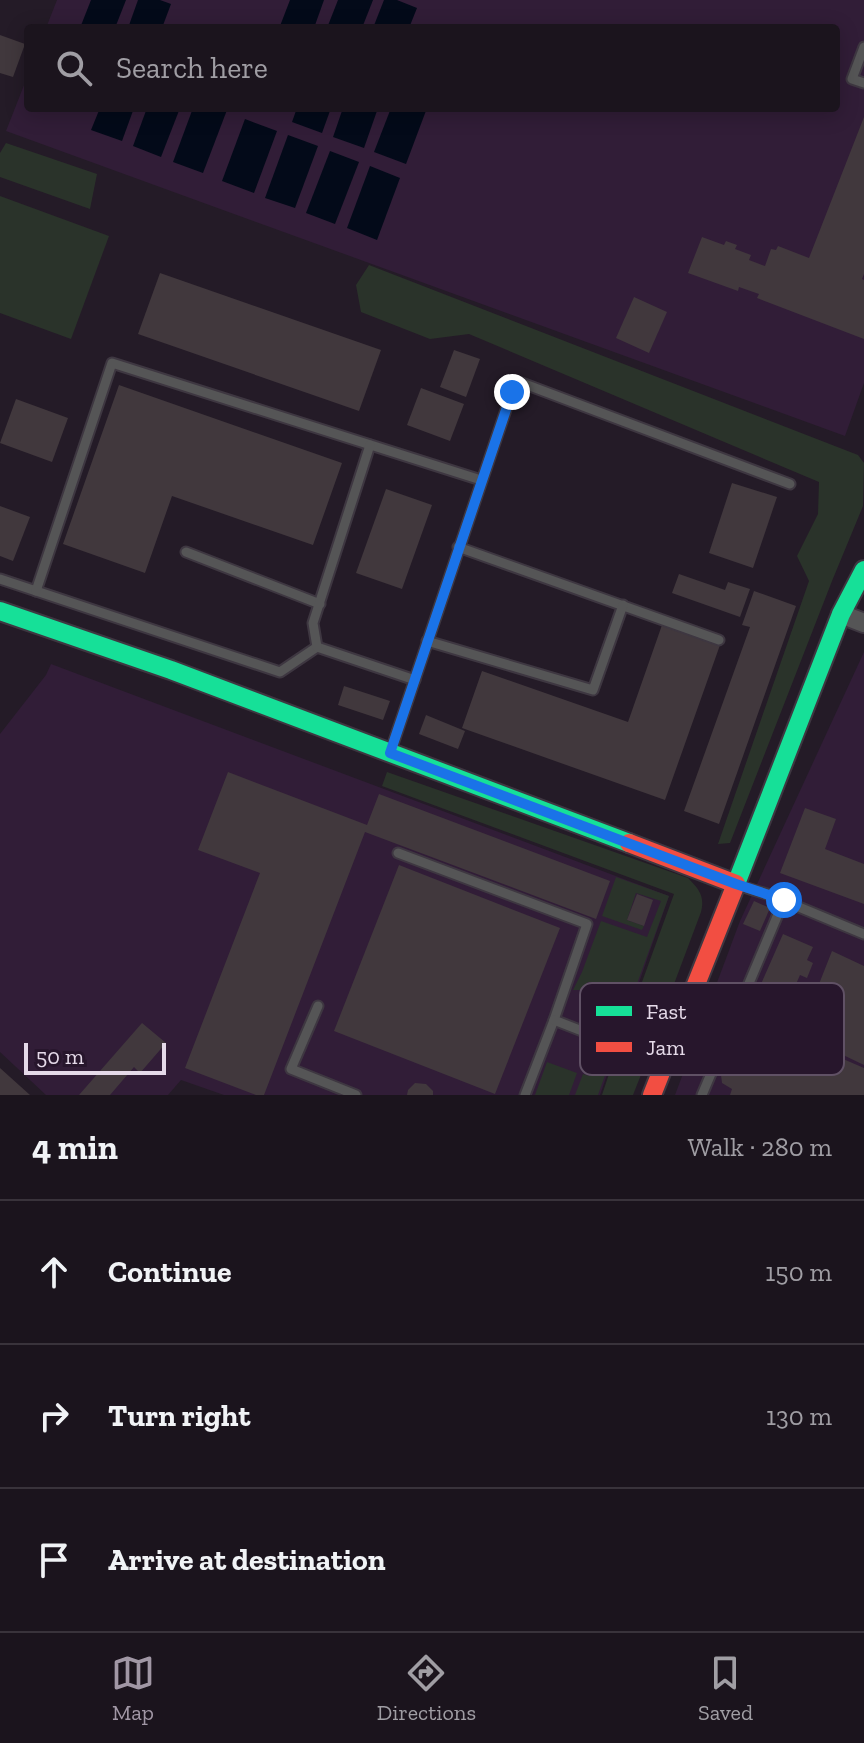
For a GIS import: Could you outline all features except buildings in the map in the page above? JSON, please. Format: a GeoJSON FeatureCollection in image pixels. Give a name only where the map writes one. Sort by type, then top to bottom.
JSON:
{"type":"FeatureCollection","features":[{"type":"Feature","properties":{"kind":"street"},"geometry":{"type":"LineString","coordinates":[[696,983],[841,614],[864,570]]}},
{"type":"Feature","properties":{"kind":"street"},"geometry":{"type":"LineString","coordinates":[[0,611],[171,670],[736,884]]}},
{"type":"Feature","properties":{"kind":"street"},"geometry":{"type":"LineString","coordinates":[[841,614],[864,623]]}},
{"type":"Feature","properties":{"kind":"street"},"geometry":{"type":"LineString","coordinates":[[652,1095],[660,1075]]}},
{"type":"Feature","properties":{"kind":"lane"},"geometry":{"type":"LineString","coordinates":[[864,47],[852,79],[864,83]]}},
{"type":"Feature","properties":{"kind":"lane"},"geometry":{"type":"LineString","coordinates":[[36,591],[112,363],[481,480]]}},
{"type":"Feature","properties":{"kind":"lane"},"geometry":{"type":"LineString","coordinates":[[390,753],[512,392],[522,383],[790,484]]}},
{"type":"Feature","properties":{"kind":"lane"},"geometry":{"type":"LineString","coordinates":[[317,647],[313,623],[370,445]]}},
{"type":"Feature","properties":{"kind":"lane"},"geometry":{"type":"LineString","coordinates":[[458,547],[719,640]]}},
{"type":"Feature","properties":{"kind":"lane"},"geometry":{"type":"LineString","coordinates":[[186,552],[320,604]]}},
{"type":"Feature","properties":{"kind":"lane"},"geometry":{"type":"LineString","coordinates":[[0,579],[280,672],[317,647]]}},
{"type":"Feature","properties":{"kind":"lane"},"geometry":{"type":"LineString","coordinates":[[427,641],[593,690],[623,605]]}},
{"type":"Feature","properties":{"kind":"lane"},"geometry":{"type":"LineString","coordinates":[[317,647],[415,680]]}},
{"type":"Feature","properties":{"kind":"lane"},"geometry":{"type":"LineString","coordinates":[[398,853],[587,924],[525,1095]]}},
{"type":"Feature","properties":{"kind":"lane"},"geometry":{"type":"LineString","coordinates":[[736,884],[784,900],[864,934]]}},
{"type":"Feature","properties":{"kind":"lane"},"geometry":{"type":"LineString","coordinates":[[749,983],[784,900]]}},
{"type":"Feature","properties":{"kind":"lane"},"geometry":{"type":"LineString","coordinates":[[318,1006],[291,1069],[356,1095]]}},
{"type":"Feature","properties":{"kind":"lane"},"geometry":{"type":"LineString","coordinates":[[554,1020],[580,1030]]}},
{"type":"Feature","properties":{"kind":"lane"},"geometry":{"type":"LineString","coordinates":[[702,1095],[710,1075]]}},
{"type":"Feature","properties":{"kind":"shaded area"},"geometry":{"type":"Polygon","coordinates":[[[57,0],[864,0],[864,383],[845,436],[6,131],[24,85],[24,112],[840,112],[840,24],[48,24],[57,0]]]}},
{"type":"Feature","properties":{"kind":"shaded area"},"geometry":{"type":"Polygon","coordinates":[[[6,143],[97,174],[90,209],[0,177],[0,153],[6,143]]]}},
{"type":"Feature","properties":{"kind":"shaded area"},"geometry":{"type":"Polygon","coordinates":[[[0,196],[109,236],[71,339],[0,313],[0,196]]]}},
{"type":"Feature","properties":{"kind":"shaded area"},"geometry":{"type":"Polygon","coordinates":[[[369,265],[858,455],[864,463],[863,506],[730,843],[718,844],[809,581],[797,556],[818,514],[819,482],[469,334],[430,339],[361,312],[356,285],[369,265]]]}},
{"type":"Feature","properties":{"kind":"shaded area"},"geometry":{"type":"Polygon","coordinates":[[[864,652],[864,1095],[675,1095],[682,1075],[844,1075],[844,983],[717,983],[740,921],[864,652]]]}},
{"type":"Feature","properties":{"kind":"shaded area"},"geometry":{"type":"Polygon","coordinates":[[[51,664],[669,896],[639,983],[580,983],[580,1075],[607,1075],[600,1095],[224,1095],[181,1080],[168,1095],[46,1095],[0,1052],[0,734],[46,675],[51,664]]]}},
{"type":"Feature","properties":{"kind":"shaded area"},"geometry":{"type":"Polygon","coordinates":[[[387,772],[688,878],[702,897],[702,906],[674,983],[642,983],[674,894],[382,786],[387,772]]]}},
{"type":"Feature","properties":{"kind":"shaded area"},"geometry":{"type":"Polygon","coordinates":[[[616,877],[669,896],[637,983],[588,982],[580,983],[580,990],[573,990],[601,921],[647,937],[661,901],[636,893],[627,920],[644,926],[642,930],[602,916],[616,877]]]}},
{"type":"Feature","properties":{"kind":"shaded area"},"geometry":{"type":"Polygon","coordinates":[[[547,1062],[577,1073],[569,1095],[535,1095],[547,1062]]]}},
{"type":"Feature","properties":{"kind":"shaded area"},"geometry":{"type":"Polygon","coordinates":[[[583,1075],[605,1075],[598,1095],[575,1095],[583,1075]]]}},
{"type":"Feature","properties":{"kind":"shaded area"},"geometry":{"type":"Polygon","coordinates":[[[609,1075],[641,1075],[633,1095],[602,1095],[609,1075]]]}},
{"type":"Feature","properties":{"kind":"water"},"geometry":{"type":"Polygon","coordinates":[[[91,0],[126,0],[117,24],[82,24],[91,0]]]}},
{"type":"Feature","properties":{"kind":"water"},"geometry":{"type":"Polygon","coordinates":[[[138,0],[160,0],[171,4],[164,24],[129,24],[138,0]]]}},
{"type":"Feature","properties":{"kind":"water"},"geometry":{"type":"Polygon","coordinates":[[[290,0],[324,0],[315,24],[281,24],[290,0]]]}},
{"type":"Feature","properties":{"kind":"water"},"geometry":{"type":"Polygon","coordinates":[[[338,0],[373,0],[364,24],[329,24],[338,0]]]}},
{"type":"Feature","properties":{"kind":"water"},"geometry":{"type":"Polygon","coordinates":[[[384,0],[397,0],[417,8],[411,24],[375,24],[384,0]]]}},
{"type":"Feature","properties":{"kind":"water"},"geometry":{"type":"Polygon","coordinates":[[[98,112],[133,112],[122,141],[91,130],[98,112]]]}},
{"type":"Feature","properties":{"kind":"water"},"geometry":{"type":"Polygon","coordinates":[[[146,112],[178,112],[161,157],[133,146],[146,112]]]}},
{"type":"Feature","properties":{"kind":"water"},"geometry":{"type":"Polygon","coordinates":[[[192,112],[226,112],[203,173],[173,162],[192,112]]]}},
{"type":"Feature","properties":{"kind":"water"},"geometry":{"type":"Polygon","coordinates":[[[296,112],[330,112],[322,133],[292,122],[296,112]]]}},
{"type":"Feature","properties":{"kind":"water"},"geometry":{"type":"Polygon","coordinates":[[[342,112],[377,112],[364,148],[333,137],[342,112]]]}},
{"type":"Feature","properties":{"kind":"water"},"geometry":{"type":"Polygon","coordinates":[[[389,112],[426,112],[406,164],[374,152],[389,112]]]}},
{"type":"Feature","properties":{"kind":"water"},"geometry":{"type":"Polygon","coordinates":[[[245,119],[277,131],[254,193],[222,181],[245,119]]]}},
{"type":"Feature","properties":{"kind":"water"},"geometry":{"type":"Polygon","coordinates":[[[288,135],[318,146],[295,208],[265,198],[288,135]]]}},
{"type":"Feature","properties":{"kind":"water"},"geometry":{"type":"Polygon","coordinates":[[[330,151],[359,162],[335,224],[306,213],[330,151]]]}},
{"type":"Feature","properties":{"kind":"water"},"geometry":{"type":"Polygon","coordinates":[[[370,166],[400,178],[377,240],[347,228],[370,166]]]}},
{"type":"Feature","properties":{"kind":"traffic: fast"},"geometry":{"type":"LineString","coordinates":[[736,884],[841,614],[864,570]]}},
{"type":"Feature","properties":{"kind":"traffic: fast"},"geometry":{"type":"LineString","coordinates":[[0,611],[171,670],[629,843]]}},
{"type":"Feature","properties":{"kind":"traffic: jam"},"geometry":{"type":"LineString","coordinates":[[629,843],[736,884],[697,983]]}},
{"type":"Feature","properties":{"kind":"traffic: jam"},"geometry":{"type":"LineString","coordinates":[[652,1095],[660,1075]]}},
{"type":"Feature","properties":{"kind":"route"},"geometry":{"type":"LineString","coordinates":[[512,392],[390,753],[784,900]]}}]}
